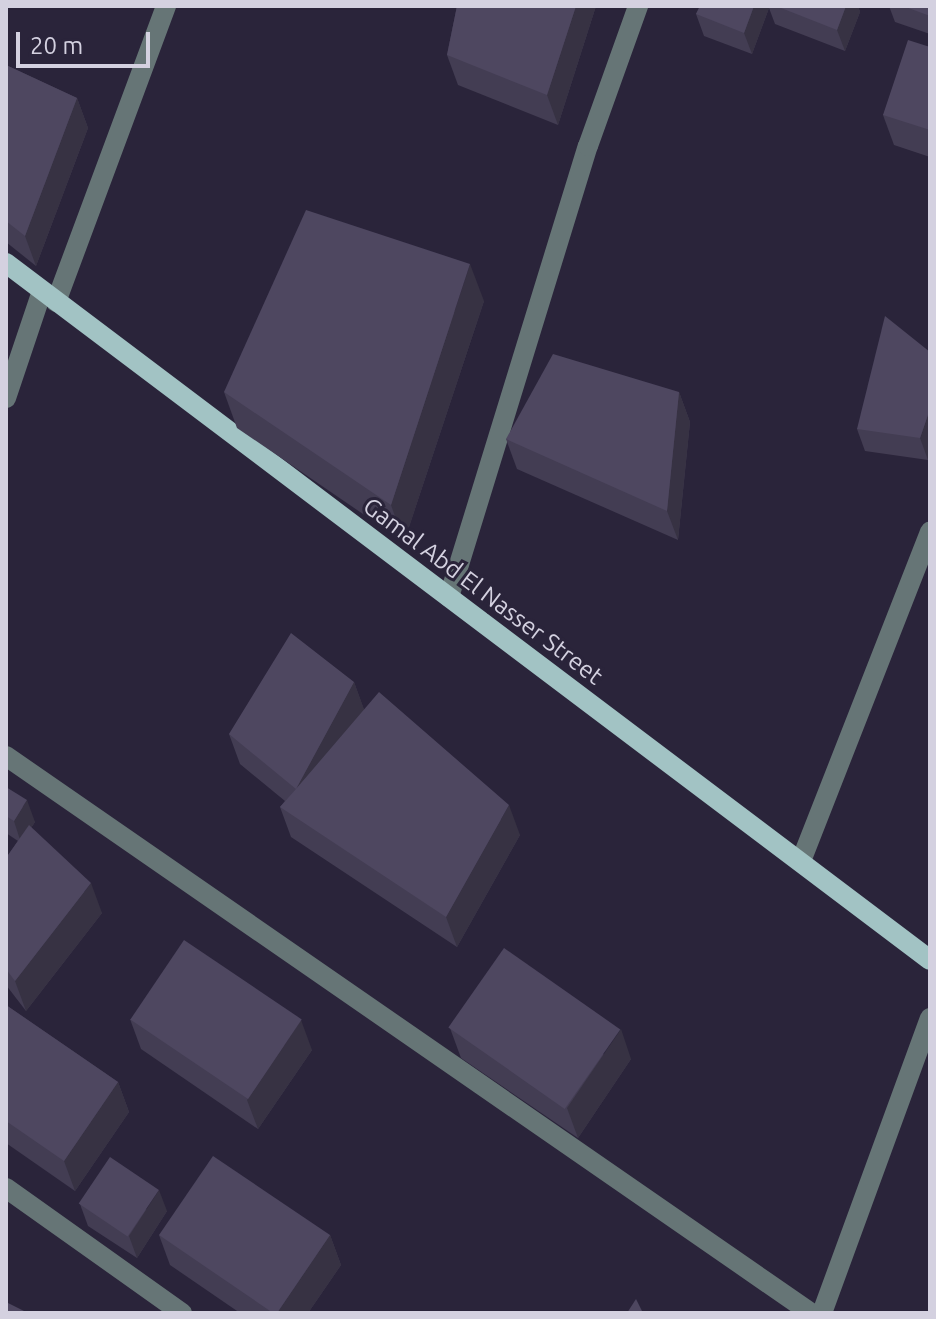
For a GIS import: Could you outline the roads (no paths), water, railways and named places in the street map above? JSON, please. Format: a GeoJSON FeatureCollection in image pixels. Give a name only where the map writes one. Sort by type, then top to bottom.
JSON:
{"type":"FeatureCollection","features":[{"type":"Feature","properties":{"kind":"main road","name":"Gamal Abd El Nasser Street"},"geometry":{"type":"LineString","coordinates":[[6,263],[930,960]]}},
{"type":"Feature","properties":{"kind":"street"},"geometry":{"type":"LineString","coordinates":[[6,398],[166,6]]}},
{"type":"Feature","properties":{"kind":"street"},"geometry":{"type":"LineString","coordinates":[[449,597],[588,146],[638,6]]}},
{"type":"Feature","properties":{"kind":"street"},"geometry":{"type":"LineString","coordinates":[[801,861],[930,531]]}},
{"type":"Feature","properties":{"kind":"street"},"geometry":{"type":"LineString","coordinates":[[6,756],[811,1313]]}},
{"type":"Feature","properties":{"kind":"street"},"geometry":{"type":"LineString","coordinates":[[822,1313],[930,1018]]}},
{"type":"Feature","properties":{"kind":"street"},"geometry":{"type":"LineString","coordinates":[[6,1188],[182,1313]]}}]}
